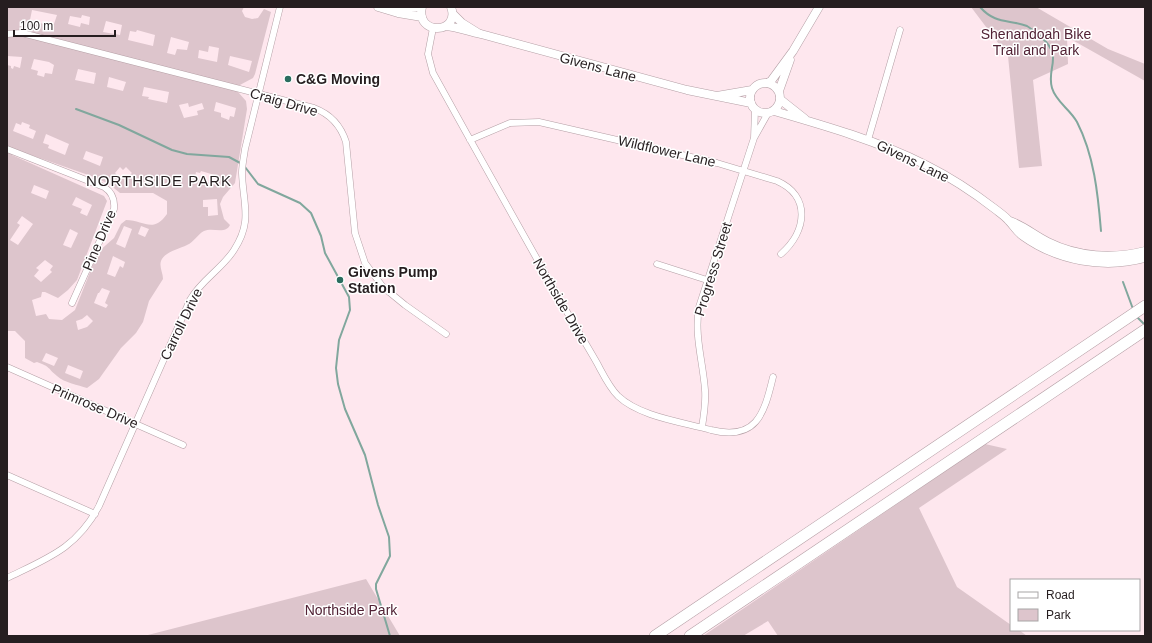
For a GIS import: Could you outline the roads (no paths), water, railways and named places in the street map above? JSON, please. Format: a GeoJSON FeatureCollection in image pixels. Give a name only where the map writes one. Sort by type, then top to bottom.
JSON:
{"type":"FeatureCollection","features":[{"type":"Feature","properties":{"kind":"highway"},"geometry":{"type":"LineString","coordinates":[[655,636],[1145,306]]}},
{"type":"Feature","properties":{"kind":"highway"},"geometry":{"type":"LineString","coordinates":[[690,636],[1145,330]]}},
{"type":"Feature","properties":{"kind":"street","name":"Carroll Drive"},"geometry":{"type":"LineString","coordinates":[[7,578],[67,547],[77,538],[95,514],[195,291],[233,252],[241,238],[246,206],[242,164],[280,7]]}},
{"type":"Feature","properties":{"kind":"street"},"geometry":{"type":"LineString","coordinates":[[382,8],[422,7],[422,17],[425,23],[433,28],[441,28],[446,26],[451,19],[452,11]]}},
{"type":"Feature","properties":{"kind":"street"},"geometry":{"type":"LineString","coordinates":[[767,83],[776,87],[779,91],[781,100],[771,112],[753,107],[750,94],[758,84],[771,81],[793,51],[819,7]]}},
{"type":"Feature","properties":{"kind":"street"},"geometry":{"type":"LineString","coordinates":[[382,8],[398,13],[422,17]]}},
{"type":"Feature","properties":{"kind":"street","name":"Givens Lane"},"geometry":{"type":"LineString","coordinates":[[452,11],[462,23],[481,34]]}},
{"type":"Feature","properties":{"kind":"street","name":"Givens Lane"},"geometry":{"type":"LineString","coordinates":[[446,26],[753,107]]}},
{"type":"Feature","properties":{"kind":"street","name":"Northside Drive"},"geometry":{"type":"LineString","coordinates":[[433,28],[428,54],[433,73],[566,311],[618,396],[638,408],[659,416],[718,432],[736,433],[751,427],[761,417],[765,408],[773,377]]}},
{"type":"Feature","properties":{"kind":"street"},"geometry":{"type":"LineString","coordinates":[[868,140],[900,30]]}},
{"type":"Feature","properties":{"kind":"street","name":"Craig Drive"},"geometry":{"type":"LineString","coordinates":[[7,34],[22,33],[318,109],[330,116],[338,125],[346,142],[355,233],[365,263],[383,287],[446,334]]}},
{"type":"Feature","properties":{"kind":"street"},"geometry":{"type":"LineString","coordinates":[[779,91],[793,51]]}},
{"type":"Feature","properties":{"kind":"street","name":"Givens Lane"},"geometry":{"type":"LineString","coordinates":[[716,96],[752,90]]}},
{"type":"Feature","properties":{"kind":"street","name":"Givens Lane"},"geometry":{"type":"LineString","coordinates":[[781,100],[808,120]]}},
{"type":"Feature","properties":{"kind":"street","name":"Progress Street"},"geometry":{"type":"LineString","coordinates":[[702,427],[705,409],[705,388],[697,337],[696,320],[707,280],[745,171],[754,138],[753,107]]}},
{"type":"Feature","properties":{"kind":"street","name":"Givens Lane"},"geometry":{"type":"LineString","coordinates":[[771,112],[808,120],[868,140],[912,158],[947,176],[982,199],[1010,221],[1017,231],[1033,243],[1051,252],[1075,260],[1114,263],[1145,258]]}},
{"type":"Feature","properties":{"kind":"street","name":"Progress Street"},"geometry":{"type":"LineString","coordinates":[[754,138],[771,112]]}},
{"type":"Feature","properties":{"kind":"street","name":"Wildflower Lane"},"geometry":{"type":"LineString","coordinates":[[470,140],[510,123],[539,122],[745,171],[786,185],[794,192],[802,212],[799,229],[791,245],[782,254]]}},
{"type":"Feature","properties":{"kind":"street","name":"Pine Drive"},"geometry":{"type":"LineString","coordinates":[[7,149],[104,187],[112,194],[114,209],[72,303]]}},
{"type":"Feature","properties":{"kind":"street","name":"Givens Lane"},"geometry":{"type":"LineString","coordinates":[[1010,221],[1021,225],[1054,245],[1082,253],[1116,256],[1145,251]]}},
{"type":"Feature","properties":{"kind":"street"},"geometry":{"type":"LineString","coordinates":[[657,264],[707,280]]}},
{"type":"Feature","properties":{"kind":"street","name":"Primrose Drive"},"geometry":{"type":"LineString","coordinates":[[7,368],[184,445]]}},
{"type":"Feature","properties":{"kind":"street"},"geometry":{"type":"LineString","coordinates":[[7,475],[95,514]]}},
{"type":"Feature","properties":{"kind":"waterway"},"geometry":{"type":"LineString","coordinates":[[980,7],[992,17],[1027,26],[1041,37],[1052,50],[1052,88],[1060,101],[1074,117],[1088,148],[1097,189],[1101,231]]}},
{"type":"Feature","properties":{"kind":"waterway"},"geometry":{"type":"LineString","coordinates":[[76,109],[119,125],[172,150],[187,154],[229,157],[242,164]]}},
{"type":"Feature","properties":{"kind":"waterway"},"geometry":{"type":"LineString","coordinates":[[245,167],[258,184],[300,203],[311,213],[321,236],[325,253],[349,297],[350,310],[339,340],[336,368],[338,384],[345,409],[365,455],[378,505],[389,537],[390,556],[376,584],[376,589],[390,636]]}},
{"type":"Feature","properties":{"kind":"waterway"},"geometry":{"type":"LineString","coordinates":[[1123,282],[1133,309]]}},
{"type":"Feature","properties":{"kind":"waterway"},"geometry":{"type":"LineString","coordinates":[[1137,317],[1145,325]]}},
{"type":"Feature","properties":{"kind":"place","name":"C&G Moving"},"geometry":{"type":"Point","coordinates":[288,79]}},
{"type":"Feature","properties":{"kind":"place","name":"Givens Pump Station"},"geometry":{"type":"Point","coordinates":[340,280]}},
{"type":"Feature","properties":{"kind":"district","name":"NORTHSIDE PARK"},"geometry":{"type":"Point","coordinates":[159,181]}},
{"type":"Feature","properties":{"kind":"park label","name":"Shenandoah Bike Trail and Park"},"geometry":{"type":"Point","coordinates":[1036,42]}},
{"type":"Feature","properties":{"kind":"park label","name":"Northside Park"},"geometry":{"type":"Point","coordinates":[351,610]}}]}
